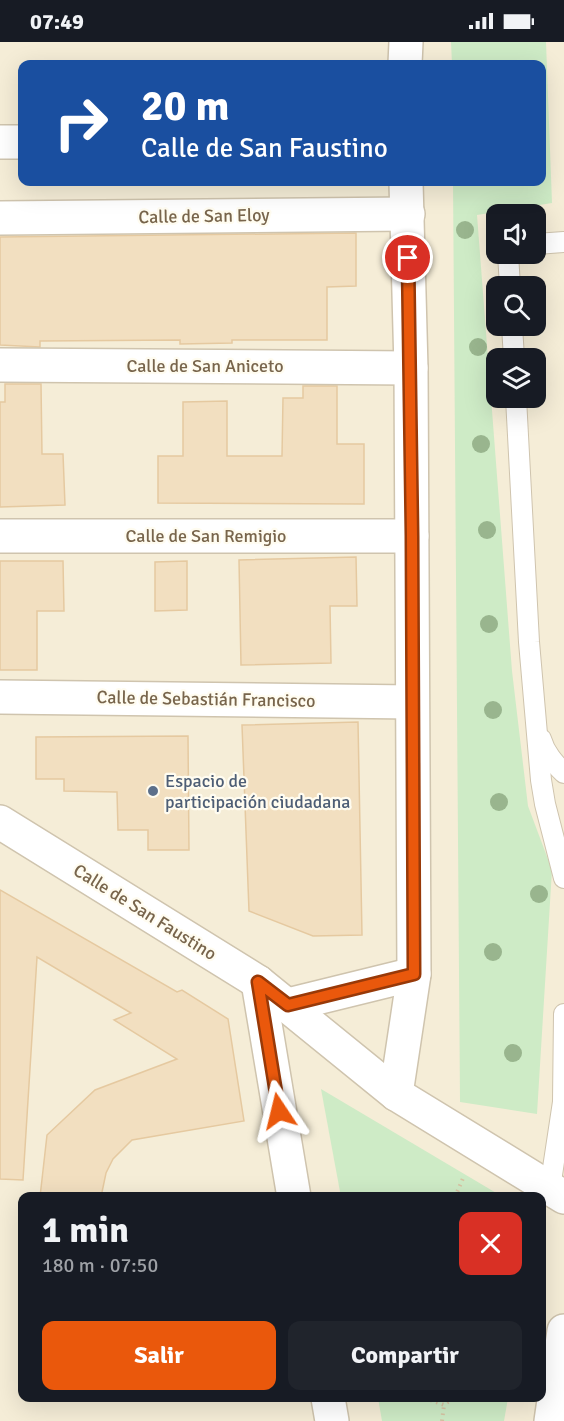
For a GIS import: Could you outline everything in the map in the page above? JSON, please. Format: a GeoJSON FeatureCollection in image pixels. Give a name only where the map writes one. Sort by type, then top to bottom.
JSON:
{"type":"FeatureCollection","features":[{"type":"Feature","properties":{"kind":"street"},"geometry":{"type":"LineString","coordinates":[[405,60],[406,42]]}},
{"type":"Feature","properties":{"kind":"street"},"geometry":{"type":"LineString","coordinates":[[0,142],[18,142]]}},
{"type":"Feature","properties":{"kind":"street"},"geometry":{"type":"LineString","coordinates":[[396,1094],[414,974],[411,368],[406,186]]}},
{"type":"Feature","properties":{"kind":"street","name":"Calle de San Eloy"},"geometry":{"type":"LineString","coordinates":[[0,218],[408,214]]}},
{"type":"Feature","properties":{"kind":"street","name":"Calle de San Aniceto"},"geometry":{"type":"LineString","coordinates":[[0,365],[411,368]]}},
{"type":"Feature","properties":{"kind":"street","name":"Calle de San Remigio"},"geometry":{"type":"LineString","coordinates":[[0,536],[412,536]]}},
{"type":"Feature","properties":{"kind":"street","name":"Calle de Sebastián Francisco"},"geometry":{"type":"LineString","coordinates":[[0,697],[412,702]]}},
{"type":"Feature","properties":{"kind":"street","name":"Calle de San Faustino"},"geometry":{"type":"LineString","coordinates":[[0,822],[258,982],[396,1094],[557,1193]]}},
{"type":"Feature","properties":{"kind":"street"},"geometry":{"type":"LineString","coordinates":[[288,1005],[414,974]]}},
{"type":"Feature","properties":{"kind":"street"},"geometry":{"type":"LineString","coordinates":[[258,982],[293,1192]]}},
{"type":"Feature","properties":{"kind":"street"},"geometry":{"type":"LineString","coordinates":[[550,1421],[564,1332]]}},
{"type":"Feature","properties":{"kind":"street"},"geometry":{"type":"LineString","coordinates":[[329,1402],[332,1421]]}},
{"type":"Feature","properties":{"kind":"lane"},"geometry":{"type":"LineString","coordinates":[[546,243],[564,242]]}},
{"type":"Feature","properties":{"kind":"lane"},"geometry":{"type":"LineString","coordinates":[[517,408],[529,630],[541,780],[564,878]]}},
{"type":"Feature","properties":{"kind":"lane"},"geometry":{"type":"LineString","coordinates":[[537,725],[544,747],[554,763],[564,773]]}},
{"type":"Feature","properties":{"kind":"lane"},"geometry":{"type":"LineString","coordinates":[[541,780],[564,824]]}},
{"type":"Feature","properties":{"kind":"lane"},"geometry":{"type":"LineString","coordinates":[[557,1193],[563,1102],[564,1014]]}},
{"type":"Feature","properties":{"kind":"path"},"geometry":{"type":"LineString","coordinates":[[436,1402],[444,1405]]}},
{"type":"Feature","properties":{"kind":"path"},"geometry":{"type":"LineString","coordinates":[[442,1421],[444,1405],[448,1402]]}},
{"type":"Feature","properties":{"kind":"shaded area"},"geometry":{"type":"Polygon","coordinates":[[[0,42],[564,42],[564,1421],[0,1421],[0,42]]]}},
{"type":"Feature","properties":{"kind":"green space"},"geometry":{"type":"Polygon","coordinates":[[[451,42],[546,42],[552,203],[486,204],[486,214],[477,215],[487,348],[486,408],[492,408],[512,671],[528,806],[552,870],[537,1114],[460,1102],[453,186],[546,186],[546,60],[452,60],[451,42]]]}},
{"type":"Feature","properties":{"kind":"green space"},"geometry":{"type":"Polygon","coordinates":[[[321,1089],[495,1192],[340,1192],[321,1089]]]}},
{"type":"Feature","properties":{"kind":"green space"},"geometry":{"type":"Polygon","coordinates":[[[379,1402],[507,1402],[504,1421],[382,1421],[379,1402]]]}},
{"type":"Feature","properties":{"kind":"building"},"geometry":{"type":"Polygon","coordinates":[[[356,233],[356,286],[327,287],[327,340],[232,340],[232,343],[180,344],[180,340],[40,341],[40,347],[0,345],[0,237],[356,233]]]}},
{"type":"Feature","properties":{"kind":"building"},"geometry":{"type":"Polygon","coordinates":[[[5,384],[41,384],[42,454],[63,454],[65,505],[0,507],[0,402],[5,402],[5,384]]]}},
{"type":"Feature","properties":{"kind":"building"},"geometry":{"type":"Polygon","coordinates":[[[303,386],[337,386],[337,444],[364,444],[364,504],[158,503],[158,456],[183,456],[183,402],[227,401],[227,456],[282,456],[283,398],[303,398],[303,386]]]}},
{"type":"Feature","properties":{"kind":"building"},"geometry":{"type":"Polygon","coordinates":[[[356,557],[357,606],[330,606],[331,663],[241,665],[239,560],[356,557]]]}},
{"type":"Feature","properties":{"kind":"building"},"geometry":{"type":"Polygon","coordinates":[[[0,561],[63,561],[64,611],[37,611],[37,670],[0,670],[0,561]]]}},
{"type":"Feature","properties":{"kind":"building"},"geometry":{"type":"Polygon","coordinates":[[[187,561],[187,610],[155,611],[155,562],[187,561]]]}},
{"type":"Feature","properties":{"kind":"building"},"geometry":{"type":"Polygon","coordinates":[[[358,722],[362,935],[313,936],[249,911],[242,725],[358,722]]]}},
{"type":"Feature","properties":{"kind":"building","name":"Espacio de participación ciudadana"},"geometry":{"type":"Polygon","coordinates":[[[188,736],[189,850],[148,850],[148,830],[118,830],[117,792],[64,791],[64,779],[36,779],[36,737],[188,736]]]}},
{"type":"Feature","properties":{"kind":"building"},"geometry":{"type":"Polygon","coordinates":[[[0,890],[177,992],[182,990],[228,1019],[244,1121],[132,1140],[113,1159],[106,1173],[102,1192],[41,1192],[47,1135],[95,1090],[177,1059],[114,1020],[131,1013],[37,957],[23,1180],[0,1179],[0,890]]]}},
{"type":"Feature","properties":{"kind":"place","name":"Espacio de participación ciudadana"},"geometry":{"type":"Point","coordinates":[153,791]}},
{"type":"Feature","properties":{"kind":"route"},"geometry":{"type":"LineString","coordinates":[[279,1111],[258,982],[288,1005],[414,974],[411,368],[408,258]]}}]}
